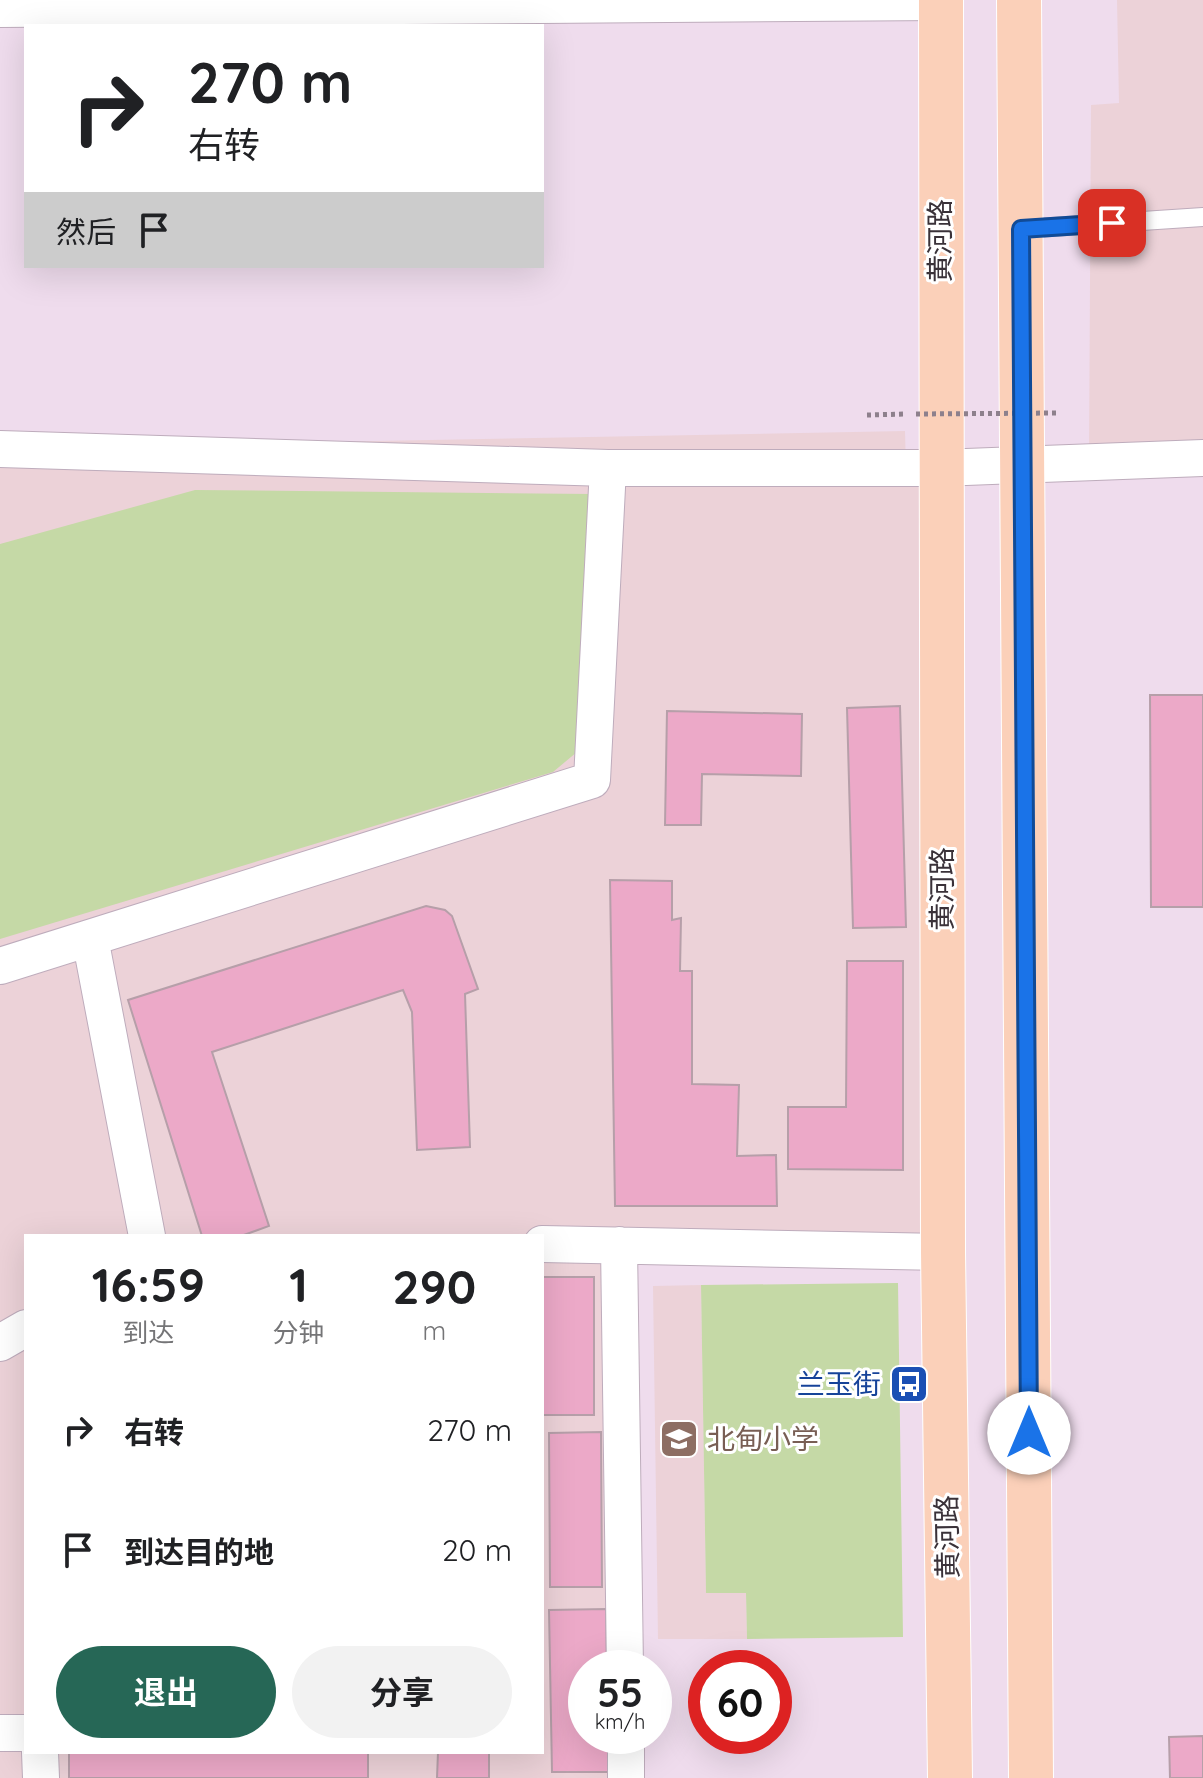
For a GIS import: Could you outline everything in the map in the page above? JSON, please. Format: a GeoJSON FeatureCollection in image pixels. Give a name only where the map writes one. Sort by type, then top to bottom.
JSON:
{"type":"FeatureCollection","features":[{"type":"Feature","properties":{"kind":"main road"},"geometry":{"type":"LineString","coordinates":[[1019,0],[1031,1778]]}},
{"type":"Feature","properties":{"kind":"main road","name":"黄河路"},"geometry":{"type":"LineString","coordinates":[[941,1],[943,1252],[950,1778]]}},
{"type":"Feature","properties":{"kind":"street"},"geometry":{"type":"LineString","coordinates":[[0,9],[941,1]]}},
{"type":"Feature","properties":{"kind":"street"},"geometry":{"type":"LineString","coordinates":[[0,449],[608,468],[940,468],[1022,462],[1203,458]]}},
{"type":"Feature","properties":{"kind":"street"},"geometry":{"type":"LineString","coordinates":[[0,966],[592,780],[608,468]]}},
{"type":"Feature","properties":{"kind":"street"},"geometry":{"type":"LineString","coordinates":[[90,938],[147,1234]]}},
{"type":"Feature","properties":{"kind":"street"},"geometry":{"type":"LineString","coordinates":[[544,1244],[943,1252]]}},
{"type":"Feature","properties":{"kind":"street"},"geometry":{"type":"LineString","coordinates":[[619,1245],[625,1650]]}},
{"type":"Feature","properties":{"kind":"street"},"geometry":{"type":"LineString","coordinates":[[0,1343],[24,1329]]}},
{"type":"Feature","properties":{"kind":"street"},"geometry":{"type":"LineString","coordinates":[[0,1733],[24,1733]]}},
{"type":"Feature","properties":{"kind":"street"},"geometry":{"type":"LineString","coordinates":[[40,1754],[41,1778]]}},
{"type":"Feature","properties":{"kind":"street"},"geometry":{"type":"LineString","coordinates":[[626,1754],[626,1778]]}},
{"type":"Feature","properties":{"kind":"lane"},"geometry":{"type":"LineString","coordinates":[[1021,229],[1203,217]]}},
{"type":"Feature","properties":{"kind":"path"},"geometry":{"type":"LineString","coordinates":[[867,415],[1057,413]]}},
{"type":"Feature","properties":{"kind":"shaded area"},"geometry":{"type":"Polygon","coordinates":[[[1117,0],[1203,0],[1203,458],[1089,461],[1091,105],[1119,103],[1117,0]]]}},
{"type":"Feature","properties":{"kind":"shaded area"},"geometry":{"type":"Polygon","coordinates":[[[905,431],[906,468],[940,468],[943,1252],[619,1245],[625,1650],[568,1650],[568,1754],[603,1754],[626,1778],[0,1778],[0,448],[905,431]]]}},
{"type":"Feature","properties":{"kind":"shaded area","name":"北甸小学"},"geometry":{"type":"Polygon","coordinates":[[[701,1285],[706,1592],[746,1593],[747,1639],[658,1639],[653,1286],[701,1285]]]}},
{"type":"Feature","properties":{"kind":"green space"},"geometry":{"type":"Polygon","coordinates":[[[195,490],[593,494],[577,752],[553,772],[0,939],[0,544],[195,490]]]}},
{"type":"Feature","properties":{"kind":"green space"},"geometry":{"type":"Polygon","coordinates":[[[898,1283],[903,1637],[747,1639],[746,1593],[706,1593],[701,1285],[898,1283]]]}},
{"type":"Feature","properties":{"kind":"building"},"geometry":{"type":"Polygon","coordinates":[[[1150,695],[1203,695],[1203,907],[1151,907],[1150,695]]]}},
{"type":"Feature","properties":{"kind":"building"},"geometry":{"type":"Polygon","coordinates":[[[900,706],[906,927],[853,928],[847,708],[900,706]]]}},
{"type":"Feature","properties":{"kind":"building"},"geometry":{"type":"Polygon","coordinates":[[[667,711],[802,714],[801,776],[702,774],[701,825],[665,825],[667,711]]]}},
{"type":"Feature","properties":{"kind":"building"},"geometry":{"type":"Polygon","coordinates":[[[610,880],[672,881],[672,920],[681,918],[680,971],[692,971],[692,1084],[739,1085],[737,1156],[776,1155],[777,1206],[615,1206],[610,880]]]}},
{"type":"Feature","properties":{"kind":"building"},"geometry":{"type":"Polygon","coordinates":[[[426,906],[445,910],[452,916],[478,989],[465,994],[470,1147],[417,1150],[412,1012],[403,990],[212,1052],[269,1226],[247,1234],[201,1234],[128,1000],[426,906]]]}},
{"type":"Feature","properties":{"kind":"building"},"geometry":{"type":"Polygon","coordinates":[[[847,961],[903,961],[903,1170],[788,1169],[788,1107],[846,1107],[847,961]]]}},
{"type":"Feature","properties":{"kind":"building"},"geometry":{"type":"Polygon","coordinates":[[[544,1277],[594,1277],[594,1415],[544,1415],[544,1277]]]}},
{"type":"Feature","properties":{"kind":"building"},"geometry":{"type":"Polygon","coordinates":[[[601,1432],[602,1587],[550,1587],[549,1433],[601,1432]]]}},
{"type":"Feature","properties":{"kind":"building"},"geometry":{"type":"Polygon","coordinates":[[[606,1609],[607,1650],[568,1650],[568,1754],[608,1754],[609,1772],[552,1772],[549,1610],[606,1609]]]}},
{"type":"Feature","properties":{"kind":"building"},"geometry":{"type":"Polygon","coordinates":[[[1203,1736],[1203,1778],[1170,1778],[1169,1737],[1203,1736]]]}},
{"type":"Feature","properties":{"kind":"building"},"geometry":{"type":"Polygon","coordinates":[[[69,1754],[368,1754],[368,1778],[69,1778],[69,1754]]]}},
{"type":"Feature","properties":{"kind":"building"},"geometry":{"type":"Polygon","coordinates":[[[438,1754],[489,1754],[489,1778],[437,1778],[438,1754]]]}},
{"type":"Feature","properties":{"kind":"place","name":"兰玉街"},"geometry":{"type":"Point","coordinates":[909,1384]}},
{"type":"Feature","properties":{"kind":"place","name":"北甸小学"},"geometry":{"type":"Point","coordinates":[679,1439]}},
{"type":"Feature","properties":{"kind":"route"},"geometry":{"type":"LineString","coordinates":[[1029,1433],[1021,229],[1112,223]]}}]}
